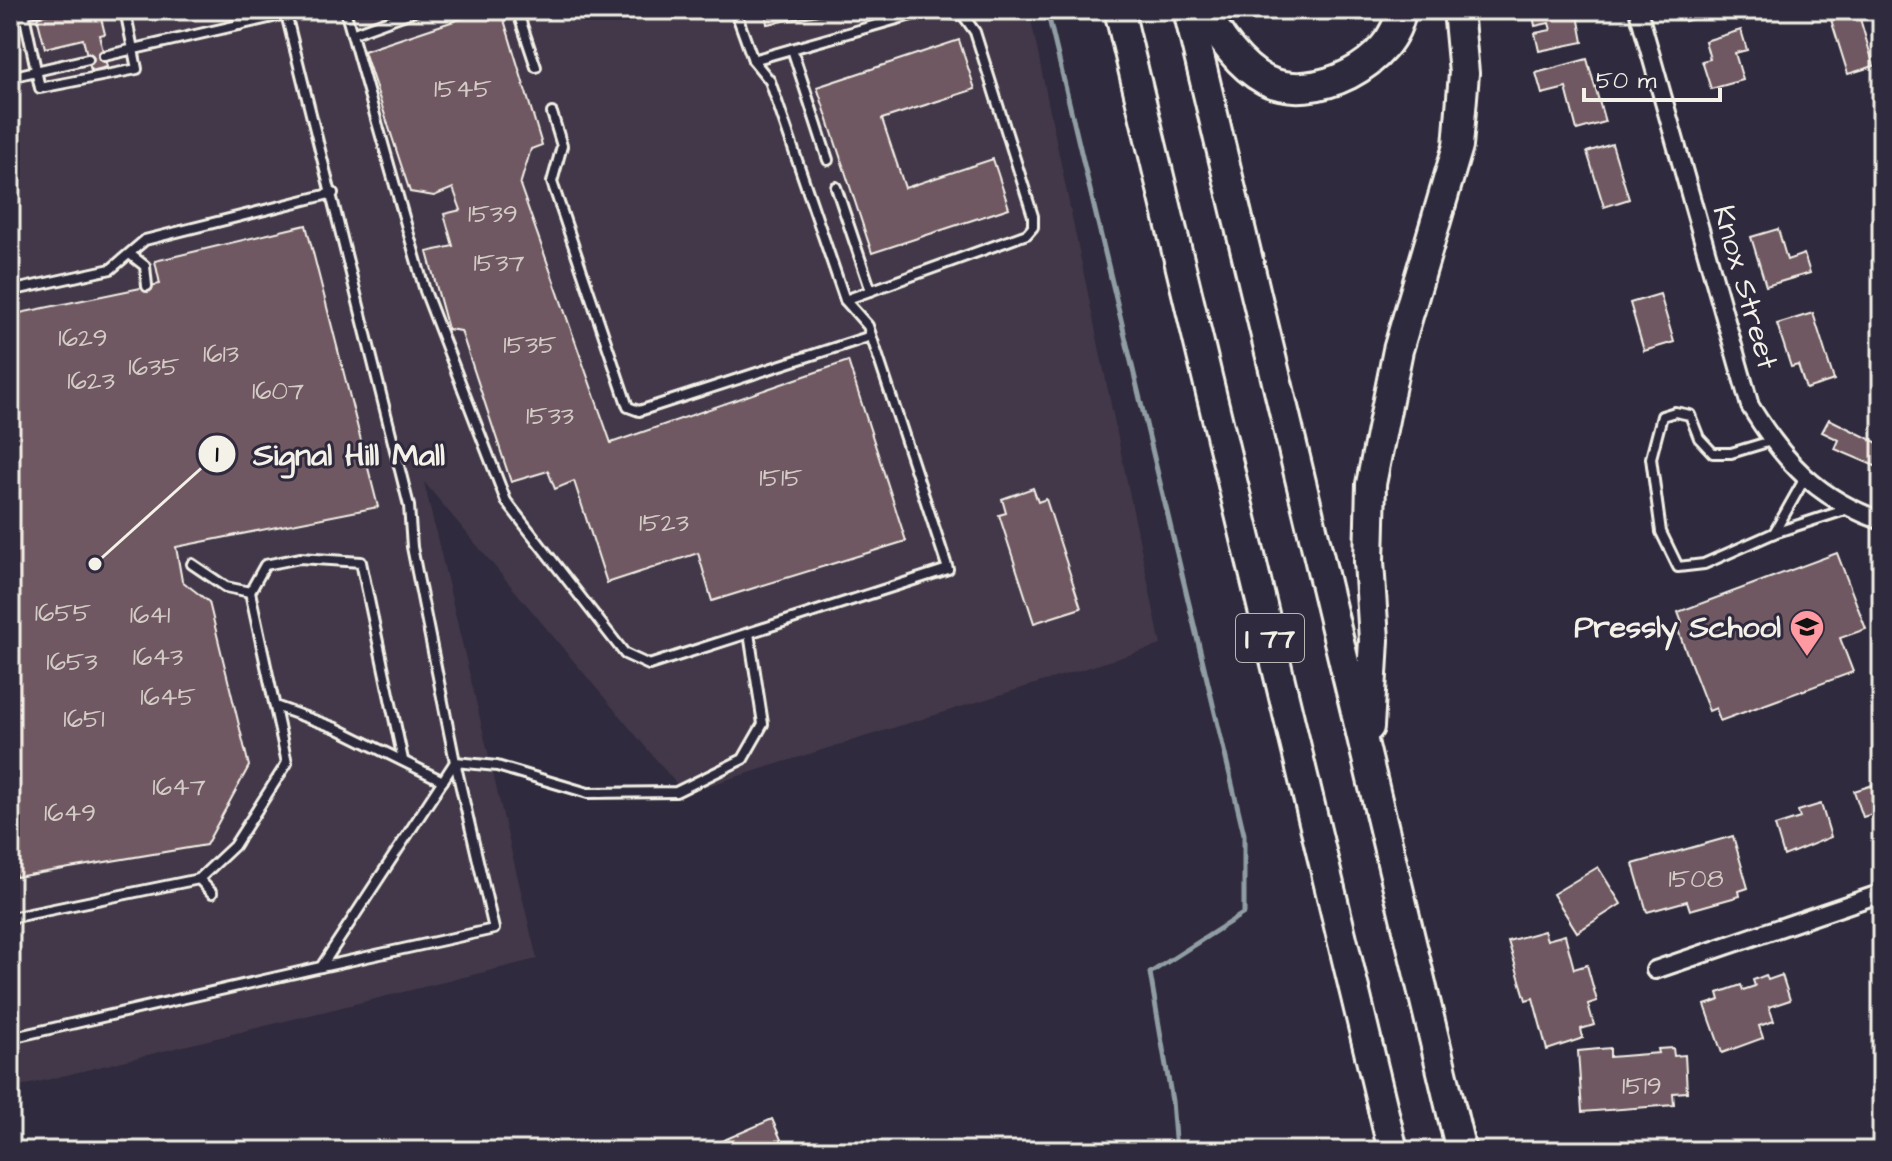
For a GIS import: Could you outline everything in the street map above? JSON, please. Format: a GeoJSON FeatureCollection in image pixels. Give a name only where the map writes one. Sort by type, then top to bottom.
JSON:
{"type":"FeatureCollection","features":[{"type":"Feature","properties":{"kind":"highway"},"geometry":{"type":"LineString","coordinates":[[1112,10],[1147,126]]}},
{"type":"Feature","properties":{"kind":"highway","name":"I 77"},"geometry":{"type":"LineString","coordinates":[[1119,10],[1393,1151]]}},
{"type":"Feature","properties":{"kind":"highway","name":"I 77"},"geometry":{"type":"LineString","coordinates":[[1188,10],[1461,1151]]}},
{"type":"Feature","properties":{"kind":"highway"},"geometry":{"type":"LineString","coordinates":[[1207,10],[1211,23],[1235,54],[1266,80],[1306,87],[1346,78],[1379,53],[1400,18],[1401,10]]}},
{"type":"Feature","properties":{"kind":"highway"},"geometry":{"type":"LineString","coordinates":[[1367,755],[1374,640],[1369,561],[1371,484],[1398,350],[1458,146],[1464,73],[1458,10]]}},
{"type":"Feature","properties":{"kind":"street","name":"Knox Street"},"geometry":{"type":"LineString","coordinates":[[1638,10],[1750,406],[1771,441],[1805,478],[1849,508],[1882,521]]}},
{"type":"Feature","properties":{"kind":"street"},"geometry":{"type":"LineString","coordinates":[[1655,970],[1882,893]]}},
{"type":"Feature","properties":{"kind":"lane"},"geometry":{"type":"LineString","coordinates":[[38,10],[24,14],[40,88],[137,69],[125,10]]}},
{"type":"Feature","properties":{"kind":"lane"},"geometry":{"type":"LineString","coordinates":[[236,10],[239,25]]}},
{"type":"Feature","properties":{"kind":"lane"},"geometry":{"type":"LineString","coordinates":[[345,10],[425,291],[506,501],[625,654],[649,665],[948,569],[868,326],[845,300],[770,81],[753,60],[735,10]]}},
{"type":"Feature","properties":{"kind":"lane"},"geometry":{"type":"LineString","coordinates":[[354,33],[417,10]]}},
{"type":"Feature","properties":{"kind":"lane"},"geometry":{"type":"LineString","coordinates":[[517,10],[536,67]]}},
{"type":"Feature","properties":{"kind":"lane"},"geometry":{"type":"LineString","coordinates":[[753,60],[930,11],[963,15],[975,32],[1033,216],[1033,227],[1027,234],[845,300]]}},
{"type":"Feature","properties":{"kind":"lane"},"geometry":{"type":"LineString","coordinates":[[10,1038],[494,929],[455,762],[412,547],[409,506],[333,193],[285,12],[104,56]]}},
{"type":"Feature","properties":{"kind":"lane"},"geometry":{"type":"LineString","coordinates":[[792,49],[828,160]]}},
{"type":"Feature","properties":{"kind":"lane"},"geometry":{"type":"LineString","coordinates":[[10,77],[88,59]]}},
{"type":"Feature","properties":{"kind":"lane"},"geometry":{"type":"LineString","coordinates":[[552,113],[562,146],[552,182],[628,407],[639,411],[871,336]]}},
{"type":"Feature","properties":{"kind":"lane"},"geometry":{"type":"LineString","coordinates":[[836,187],[871,291]]}},
{"type":"Feature","properties":{"kind":"lane"},"geometry":{"type":"LineString","coordinates":[[10,291],[111,269],[145,240],[333,193]]}},
{"type":"Feature","properties":{"kind":"lane"},"geometry":{"type":"LineString","coordinates":[[131,255],[145,266],[147,286]]}},
{"type":"Feature","properties":{"kind":"lane"},"geometry":{"type":"LineString","coordinates":[[1771,441],[1731,453],[1713,453],[1699,438],[1690,415],[1675,412],[1662,416],[1651,458],[1661,532],[1678,567],[1704,564],[1774,533],[1849,508]]}},
{"type":"Feature","properties":{"kind":"lane"},"geometry":{"type":"LineString","coordinates":[[1774,533],[1805,478]]}},
{"type":"Feature","properties":{"kind":"lane"},"geometry":{"type":"LineString","coordinates":[[10,918],[199,879],[234,846],[287,763],[250,592],[265,565],[300,558],[361,562],[403,760]]}},
{"type":"Feature","properties":{"kind":"lane"},"geometry":{"type":"LineString","coordinates":[[192,564],[226,587],[250,592]]}},
{"type":"Feature","properties":{"kind":"lane"},"geometry":{"type":"LineString","coordinates":[[455,762],[497,766],[588,793],[676,792],[743,759],[763,724],[749,633]]}},
{"type":"Feature","properties":{"kind":"lane"},"geometry":{"type":"LineString","coordinates":[[275,706],[336,728],[443,781]]}},
{"type":"Feature","properties":{"kind":"lane"},"geometry":{"type":"LineString","coordinates":[[321,967],[455,762]]}},
{"type":"Feature","properties":{"kind":"lane"},"geometry":{"type":"LineString","coordinates":[[199,879],[212,893]]}},
{"type":"Feature","properties":{"kind":"shaded area"},"geometry":{"type":"Polygon","coordinates":[[[10,10],[1029,10],[1161,645],[684,793],[424,482],[537,959],[10,1089],[10,10]]]}},
{"type":"Feature","properties":{"kind":"building"},"geometry":{"type":"Polygon","coordinates":[[[63,10],[99,10],[105,34],[99,35],[107,67],[91,71],[83,39],[45,48],[37,17],[63,10]]]}},
{"type":"Feature","properties":{"kind":"building"},"geometry":{"type":"Polygon","coordinates":[[[487,10],[501,10],[542,145],[531,149],[520,185],[611,443],[848,361],[906,541],[712,601],[698,553],[607,583],[574,481],[555,489],[548,471],[511,482],[461,331],[448,329],[427,252],[453,246],[444,214],[461,210],[453,188],[434,196],[410,192],[364,51],[487,10]]]}},
{"type":"Feature","properties":{"kind":"building"},"geometry":{"type":"Polygon","coordinates":[[[765,10],[847,10],[767,24],[765,10]]]}},
{"type":"Feature","properties":{"kind":"building"},"geometry":{"type":"Polygon","coordinates":[[[1532,10],[1577,10],[1583,42],[1539,51],[1535,33],[1551,30],[1549,23],[1535,26],[1532,10]]]}},
{"type":"Feature","properties":{"kind":"building"},"geometry":{"type":"Polygon","coordinates":[[[1682,10],[1713,10],[1714,13],[1685,21],[1682,10]]]}},
{"type":"Feature","properties":{"kind":"building"},"geometry":{"type":"Polygon","coordinates":[[[1828,10],[1863,10],[1858,12],[1874,66],[1848,74],[1828,10]]]}},
{"type":"Feature","properties":{"kind":"building"},"geometry":{"type":"Polygon","coordinates":[[[1741,30],[1747,50],[1735,53],[1743,80],[1711,89],[1702,61],[1710,59],[1705,41],[1741,30]]]}},
{"type":"Feature","properties":{"kind":"building"},"geometry":{"type":"Polygon","coordinates":[[[959,40],[975,89],[882,119],[905,188],[993,159],[1009,208],[872,253],[817,87],[959,40]]]}},
{"type":"Feature","properties":{"kind":"building"},"geometry":{"type":"Polygon","coordinates":[[[1587,59],[1605,122],[1577,130],[1566,88],[1542,94],[1536,73],[1587,59]]]}},
{"type":"Feature","properties":{"kind":"building"},"geometry":{"type":"Polygon","coordinates":[[[1612,144],[1629,199],[1604,207],[1587,152],[1612,144]]]}},
{"type":"Feature","properties":{"kind":"building"},"geometry":{"type":"Polygon","coordinates":[[[306,225],[378,507],[176,547],[182,581],[209,602],[249,766],[206,845],[16,877],[10,851],[10,315],[160,284],[155,261],[306,225]]]}},
{"type":"Feature","properties":{"kind":"building"},"geometry":{"type":"Polygon","coordinates":[[[1778,229],[1787,260],[1804,254],[1810,273],[1766,286],[1751,237],[1778,229]]]}},
{"type":"Feature","properties":{"kind":"building"},"geometry":{"type":"Polygon","coordinates":[[[1660,294],[1674,342],[1644,351],[1630,303],[1660,294]]]}},
{"type":"Feature","properties":{"kind":"building"},"geometry":{"type":"Polygon","coordinates":[[[1813,313],[1834,380],[1806,389],[1798,365],[1791,367],[1777,324],[1813,313]]]}},
{"type":"Feature","properties":{"kind":"building"},"geometry":{"type":"Polygon","coordinates":[[[1829,419],[1882,445],[1882,469],[1835,449],[1839,440],[1822,432],[1829,419]]]}},
{"type":"Feature","properties":{"kind":"building"},"geometry":{"type":"Polygon","coordinates":[[[1033,488],[1038,502],[1046,499],[1081,608],[1034,623],[999,515],[1006,513],[1002,499],[1033,488]]]}},
{"type":"Feature","properties":{"kind":"building"},"geometry":{"type":"Polygon","coordinates":[[[1837,553],[1866,629],[1840,638],[1853,672],[1720,721],[1716,708],[1709,711],[1676,625],[1682,623],[1678,612],[1837,553]]]}},
{"type":"Feature","properties":{"kind":"building"},"geometry":{"type":"Polygon","coordinates":[[[1882,782],[1882,811],[1863,817],[1854,791],[1882,782]]]}},
{"type":"Feature","properties":{"kind":"building"},"geometry":{"type":"Polygon","coordinates":[[[1821,804],[1831,837],[1784,856],[1775,826],[1800,818],[1798,811],[1821,804]]]}},
{"type":"Feature","properties":{"kind":"building"},"geometry":{"type":"Polygon","coordinates":[[[1733,836],[1748,888],[1739,891],[1740,896],[1690,910],[1687,901],[1647,912],[1633,864],[1733,836]]]}},
{"type":"Feature","properties":{"kind":"building"},"geometry":{"type":"Polygon","coordinates":[[[1598,867],[1621,904],[1577,932],[1553,894],[1598,867]]]}},
{"type":"Feature","properties":{"kind":"building"},"geometry":{"type":"Polygon","coordinates":[[[1544,931],[1547,940],[1565,935],[1574,969],[1587,965],[1597,1001],[1588,1004],[1594,1025],[1581,1029],[1583,1038],[1547,1050],[1533,998],[1526,1000],[1508,941],[1544,931]]]}},
{"type":"Feature","properties":{"kind":"building"},"geometry":{"type":"Polygon","coordinates":[[[1766,975],[1768,980],[1782,975],[1790,1000],[1769,1007],[1774,1021],[1759,1026],[1763,1038],[1722,1053],[1705,1005],[1720,1000],[1718,993],[1741,985],[1743,990],[1755,986],[1753,980],[1766,975]]]}},
{"type":"Feature","properties":{"kind":"building"},"geometry":{"type":"Polygon","coordinates":[[[1610,1048],[1610,1057],[1659,1053],[1658,1049],[1673,1048],[1674,1056],[1685,1055],[1687,1092],[1673,1093],[1674,1105],[1582,1112],[1578,1051],[1610,1048]]]}},
{"type":"Feature","properties":{"kind":"building"},"geometry":{"type":"Polygon","coordinates":[[[772,1119],[786,1151],[699,1151],[772,1119]]]}},
{"type":"Feature","properties":{"kind":"waterway"},"geometry":{"type":"LineString","coordinates":[[1047,10],[1244,834],[1244,913],[1150,973],[1172,1101],[1176,1151]]}},
{"type":"Feature","properties":{"kind":"place","name":"Signal Hill Mall"},"geometry":{"type":"Point","coordinates":[95,564]}},
{"type":"Feature","properties":{"kind":"place","name":"Pressly School"},"geometry":{"type":"Point","coordinates":[1807,658]}}]}
